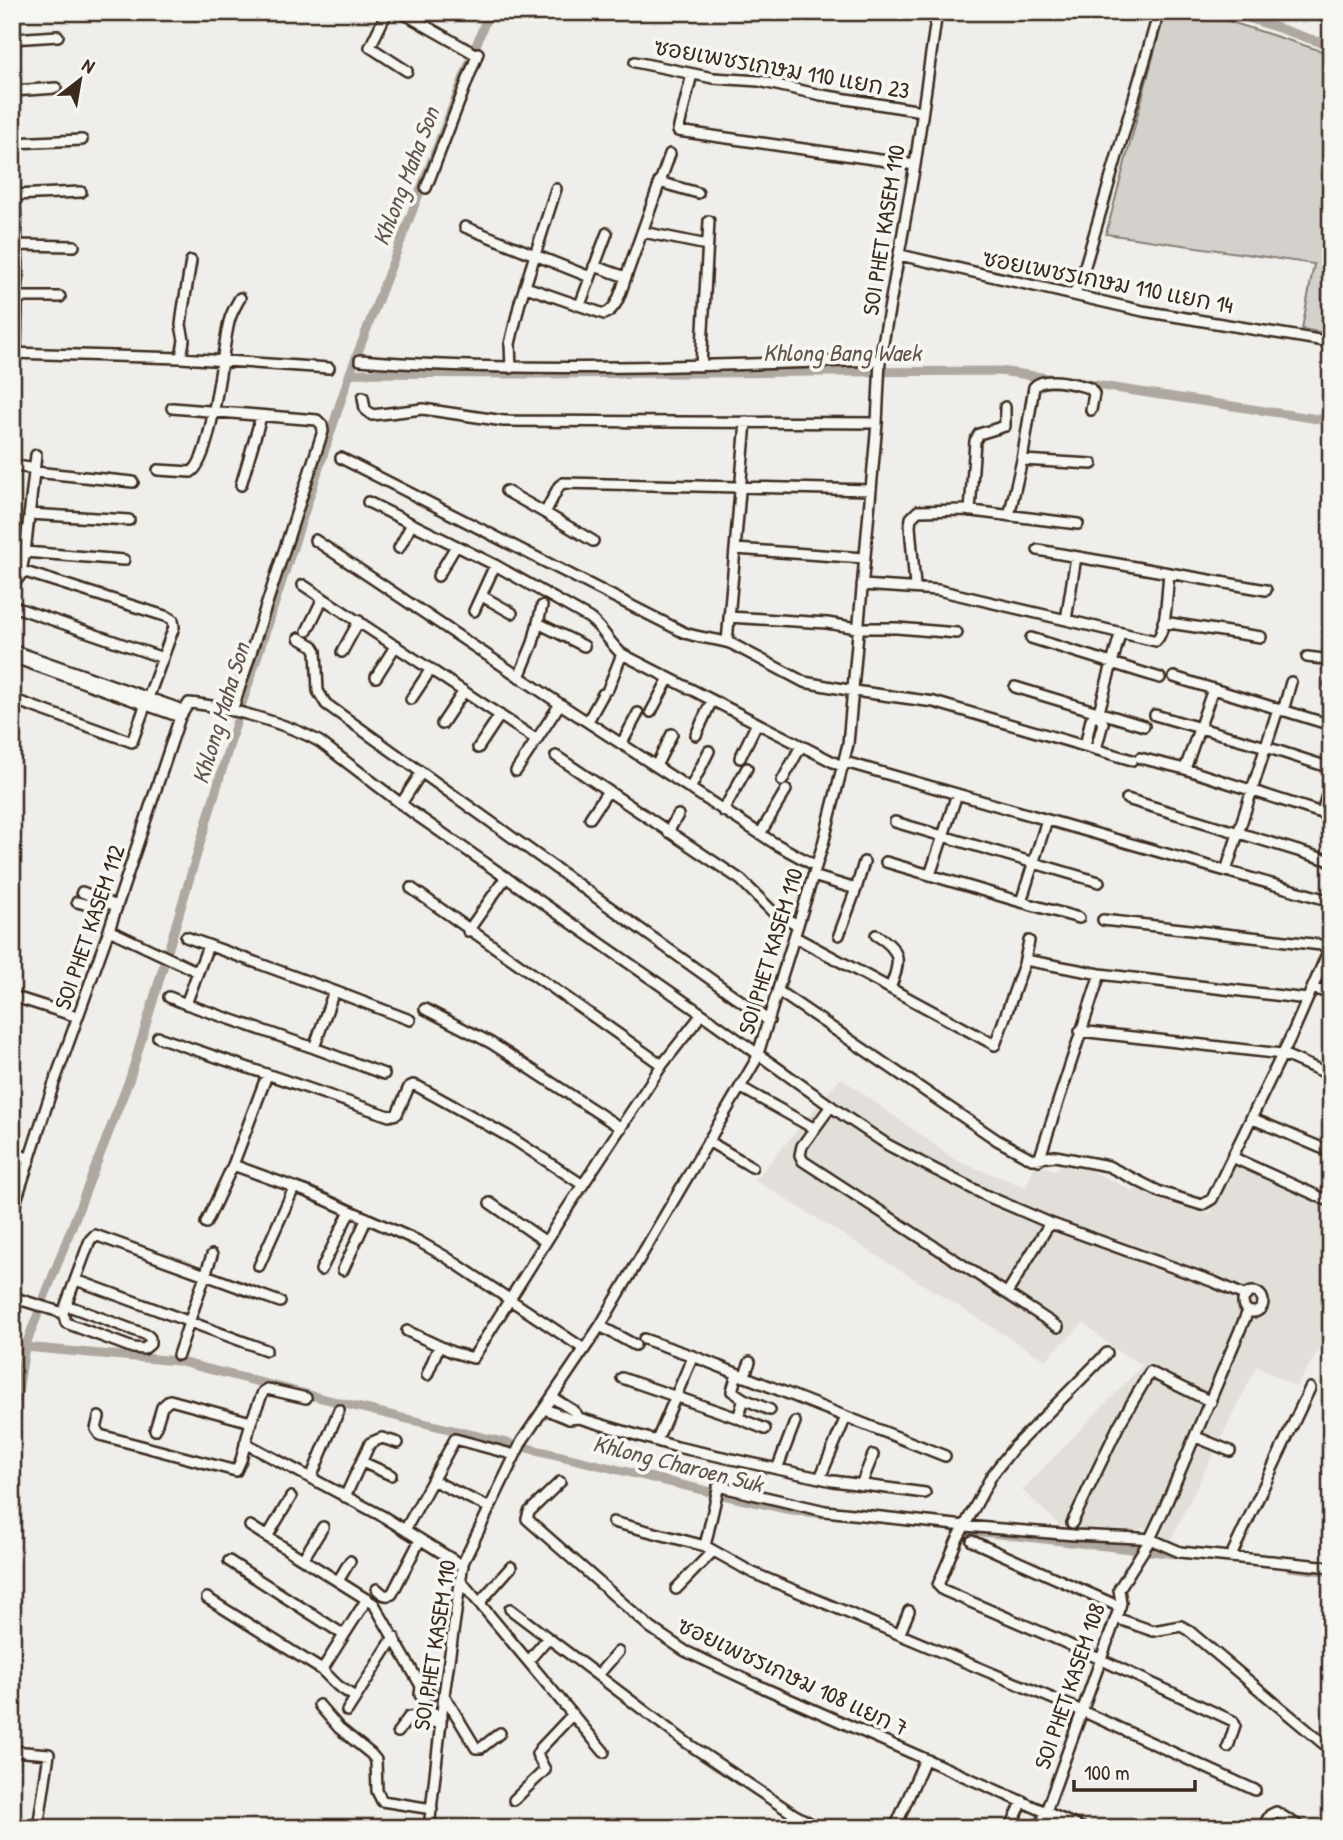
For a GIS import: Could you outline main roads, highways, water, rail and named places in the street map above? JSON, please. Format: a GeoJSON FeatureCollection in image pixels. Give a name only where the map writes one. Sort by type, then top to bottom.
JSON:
{"type":"FeatureCollection","features":[{"type":"Feature","properties":{"kind":"waterway","name":"Khlong Maha Son"},"geometry":{"type":"LineString","coordinates":[[12,1432],[25,1347],[130,1078],[240,710],[350,373],[489,12]]}},
{"type":"Feature","properties":{"kind":"waterway"},"geometry":{"type":"LineString","coordinates":[[1231,12],[1331,46]]}},
{"type":"Feature","properties":{"kind":"waterway","name":"Khlong Bang Waek"},"geometry":{"type":"LineString","coordinates":[[350,373],[1000,371],[1055,379]]}},
{"type":"Feature","properties":{"kind":"waterway","name":"Khlong Bang Waek"},"geometry":{"type":"LineString","coordinates":[[1082,383],[1331,421]]}},
{"type":"Feature","properties":{"kind":"waterway","name":"Khlong Charoen Suk"},"geometry":{"type":"LineString","coordinates":[[25,1347],[177,1361],[736,1498],[823,1514]]}},
{"type":"Feature","properties":{"kind":"waterway","name":"Khlong Charoen Suk"},"geometry":{"type":"LineString","coordinates":[[955,1529],[1185,1555]]}},
{"type":"Feature","properties":{"kind":"waterway","name":"Khlong Charoen Suk"},"geometry":{"type":"LineString","coordinates":[[1289,1567],[1331,1572]]}}]}
